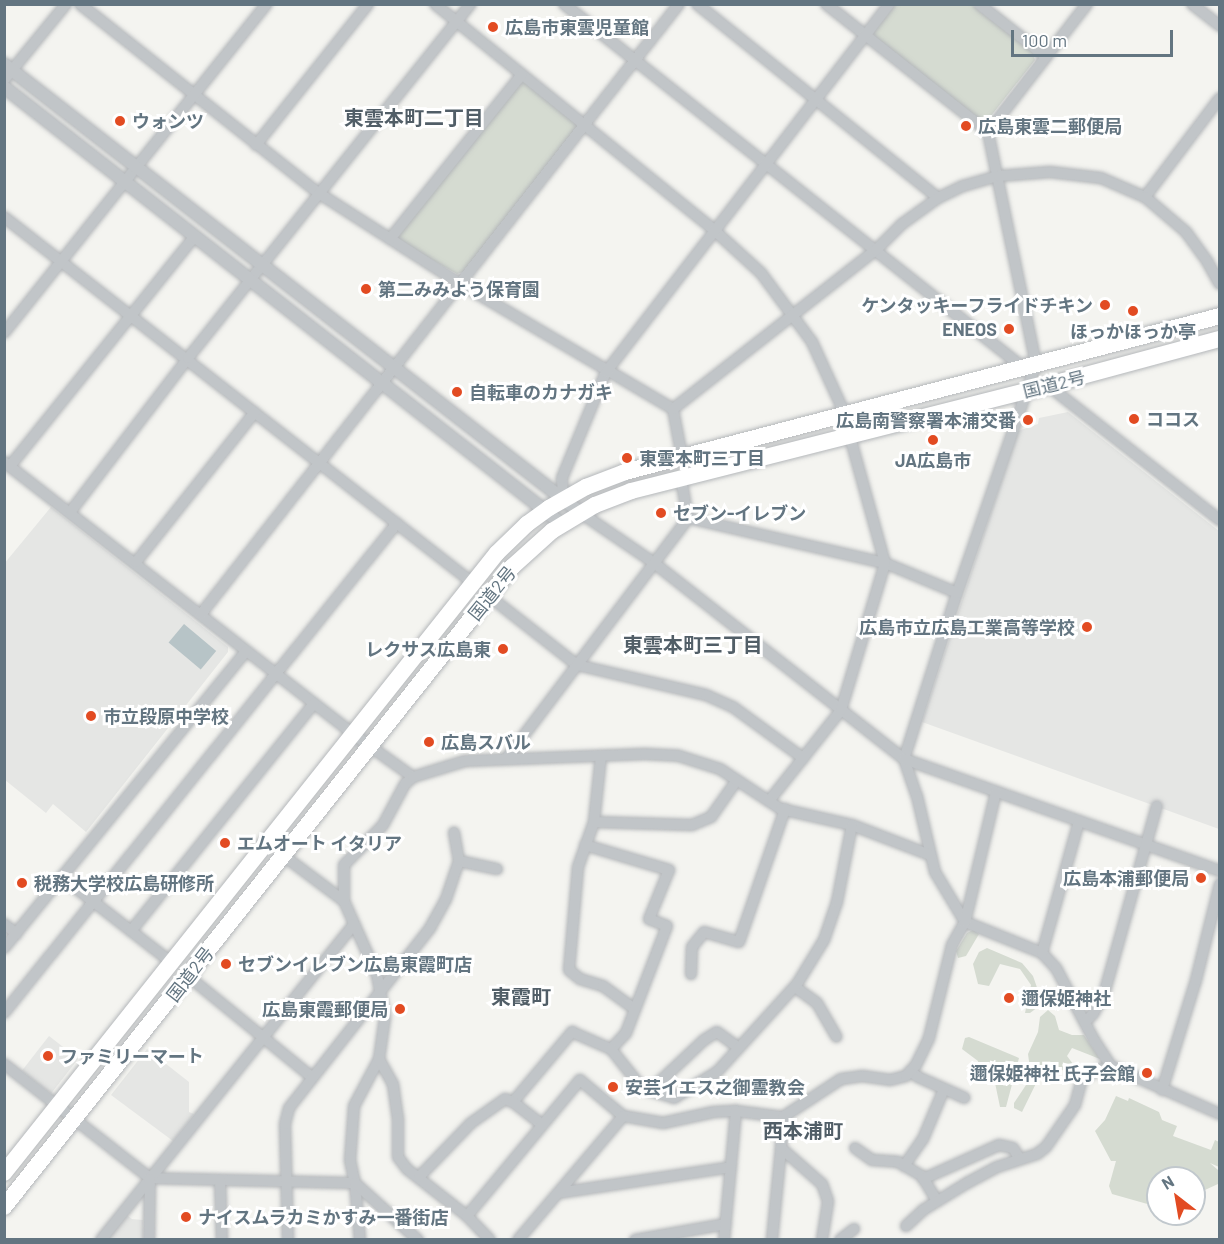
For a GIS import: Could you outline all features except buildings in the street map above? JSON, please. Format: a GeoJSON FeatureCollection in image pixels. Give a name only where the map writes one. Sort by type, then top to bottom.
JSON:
{"type":"FeatureCollection","features":[{"type":"Feature","properties":{"kind":"highway","name":"国道2号"},"geometry":{"type":"LineString","coordinates":[[4,1173],[473,583],[506,543],[546,510],[563,499],[611,476],[844,412],[1030,368],[1220,316]]}},
{"type":"Feature","properties":{"kind":"highway","name":"国道2号"},"geometry":{"type":"LineString","coordinates":[[4,1207],[489,596],[521,558],[562,524],[631,491],[850,437],[1220,339]]}},
{"type":"Feature","properties":{"kind":"street"},"geometry":{"type":"LineString","coordinates":[[66,4],[7,72],[138,168],[581,513],[654,563],[904,759],[1220,871]]}},
{"type":"Feature","properties":{"kind":"street"},"geometry":{"type":"LineString","coordinates":[[80,4],[320,194],[461,284],[606,372],[674,410]]}},
{"type":"Feature","properties":{"kind":"street"},"geometry":{"type":"LineString","coordinates":[[256,145],[368,4]]}},
{"type":"Feature","properties":{"kind":"street"},"geometry":{"type":"LineString","coordinates":[[435,4],[715,231],[761,273],[793,315],[816,351],[844,412]]}},
{"type":"Feature","properties":{"kind":"street"},"geometry":{"type":"LineString","coordinates":[[71,511],[188,358],[471,4]]}},
{"type":"Feature","properties":{"kind":"street"},"geometry":{"type":"LineString","coordinates":[[564,4],[766,165],[1217,513]]}},
{"type":"Feature","properties":{"kind":"street"},"geometry":{"type":"LineString","coordinates":[[201,614],[679,4]]}},
{"type":"Feature","properties":{"kind":"street"},"geometry":{"type":"LineString","coordinates":[[697,4],[938,198]]}},
{"type":"Feature","properties":{"kind":"street"},"geometry":{"type":"LineString","coordinates":[[826,4],[988,132],[999,176],[1030,368],[1025,391],[904,759],[917,796],[930,855],[945,892],[964,922],[1042,953],[1056,968],[1111,1066],[1220,1114]]}},
{"type":"Feature","properties":{"kind":"street"},"geometry":{"type":"LineString","coordinates":[[563,499],[562,478],[606,372],[889,4]]}},
{"type":"Feature","properties":{"kind":"street"},"geometry":{"type":"LineString","coordinates":[[979,4],[1046,57]]}},
{"type":"Feature","properties":{"kind":"street"},"geometry":{"type":"LineString","coordinates":[[1192,4],[1220,26]]}},
{"type":"Feature","properties":{"kind":"street"},"geometry":{"type":"LineString","coordinates":[[4,333],[138,168],[265,5]]}},
{"type":"Feature","properties":{"kind":"street"},"geometry":{"type":"LineString","coordinates":[[988,132],[1084,6]]}},
{"type":"Feature","properties":{"kind":"street"},"geometry":{"type":"LineString","coordinates":[[390,239],[522,74]]}},
{"type":"Feature","properties":{"kind":"street"},"geometry":{"type":"LineString","coordinates":[[4,87],[562,524]]}},
{"type":"Feature","properties":{"kind":"street"},"geometry":{"type":"LineString","coordinates":[[1145,197],[1220,98]]}},
{"type":"Feature","properties":{"kind":"street"},"geometry":{"type":"LineString","coordinates":[[674,410],[876,250],[902,224],[938,198],[963,186],[999,176],[1050,172],[1101,178],[1145,197],[1186,232],[1220,284]]}},
{"type":"Feature","properties":{"kind":"street"},"geometry":{"type":"LineString","coordinates":[[4,217],[133,315],[473,583]]}},
{"type":"Feature","properties":{"kind":"street"},"geometry":{"type":"LineString","coordinates":[[195,236],[133,315],[7,464],[71,511],[353,734],[413,777]]}},
{"type":"Feature","properties":{"kind":"street"},"geometry":{"type":"LineString","coordinates":[[674,410],[682,457]]}},
{"type":"Feature","properties":{"kind":"street"},"geometry":{"type":"LineString","coordinates":[[135,562],[255,412]]}},
{"type":"Feature","properties":{"kind":"street"},"geometry":{"type":"LineString","coordinates":[[770,801],[841,710],[885,563],[850,437]]}},
{"type":"Feature","properties":{"kind":"street"},"geometry":{"type":"LineString","coordinates":[[506,759],[688,518],[681,480]]}},
{"type":"Feature","properties":{"kind":"street"},"geometry":{"type":"LineString","coordinates":[[688,518],[885,563],[957,593]]}},
{"type":"Feature","properties":{"kind":"street"},"geometry":{"type":"LineString","coordinates":[[4,1013],[397,523]]}},
{"type":"Feature","properties":{"kind":"street"},"geometry":{"type":"LineString","coordinates":[[489,596],[577,665],[706,695],[734,707],[802,758]]}},
{"type":"Feature","properties":{"kind":"street"},"geometry":{"type":"LineString","coordinates":[[4,948],[246,651]]}},
{"type":"Feature","properties":{"kind":"street"},"geometry":{"type":"LineString","coordinates":[[131,931],[314,703]]}},
{"type":"Feature","properties":{"kind":"street"},"geometry":{"type":"LineString","coordinates":[[360,1239],[355,1183],[350,1160],[354,1106],[380,1059],[385,1017],[377,975],[344,901],[344,865],[383,825],[405,784],[413,777],[465,761],[601,756],[679,756],[720,769],[785,809],[852,825],[930,855]]}},
{"type":"Feature","properties":{"kind":"street"},"geometry":{"type":"LineString","coordinates":[[601,756],[594,822],[578,867],[568,970],[580,979],[603,986],[635,1009]]}},
{"type":"Feature","properties":{"kind":"street"},"geometry":{"type":"LineString","coordinates":[[594,822],[692,825],[711,816],[737,780]]}},
{"type":"Feature","properties":{"kind":"street"},"geometry":{"type":"LineString","coordinates":[[467,1216],[580,1080],[623,1116],[663,1123],[714,1112],[736,1111],[783,1118],[842,1079],[862,1076],[890,1080],[906,1076],[916,1065],[929,1038],[952,945],[964,922],[996,792]]}},
{"type":"Feature","properties":{"kind":"street"},"geometry":{"type":"LineString","coordinates":[[1085,1022],[1093,1014],[1104,994],[1156,806]]}},
{"type":"Feature","properties":{"kind":"street"},"geometry":{"type":"LineString","coordinates":[[691,974],[692,947],[704,932],[739,942],[785,809]]}},
{"type":"Feature","properties":{"kind":"street"},"geometry":{"type":"LineString","coordinates":[[1042,953],[1079,821]]}},
{"type":"Feature","properties":{"kind":"street"},"geometry":{"type":"LineString","coordinates":[[513,1102],[572,1032],[611,1049],[642,1088],[674,1098],[717,1072],[795,987],[824,940],[837,902],[852,825]]}},
{"type":"Feature","properties":{"kind":"street"},"geometry":{"type":"LineString","coordinates":[[288,1239],[285,1124],[289,1108],[430,928],[446,899],[459,861],[454,832]]}},
{"type":"Feature","properties":{"kind":"street"},"geometry":{"type":"LineString","coordinates":[[585,845],[669,870],[649,919],[667,926],[626,1033],[611,1049]]}},
{"type":"Feature","properties":{"kind":"street"},"geometry":{"type":"LineString","coordinates":[[284,856],[344,901]]}},
{"type":"Feature","properties":{"kind":"street"},"geometry":{"type":"LineString","coordinates":[[459,861],[497,869]]}},
{"type":"Feature","properties":{"kind":"street"},"geometry":{"type":"LineString","coordinates":[[63,878],[171,962]]}},
{"type":"Feature","properties":{"kind":"street"},"geometry":{"type":"LineString","coordinates":[[1162,1090],[1196,981],[1220,884]]}},
{"type":"Feature","properties":{"kind":"street"},"geometry":{"type":"LineString","coordinates":[[4,924],[17,934]]}},
{"type":"Feature","properties":{"kind":"street"},"geometry":{"type":"LineString","coordinates":[[100,1239],[354,924]]}},
{"type":"Feature","properties":{"kind":"street"},"geometry":{"type":"LineString","coordinates":[[188,976],[313,1078]]}},
{"type":"Feature","properties":{"kind":"street"},"geometry":{"type":"LineString","coordinates":[[795,987],[818,1003],[837,1037]]}},
{"type":"Feature","properties":{"kind":"street"},"geometry":{"type":"LineString","coordinates":[[651,1090],[704,1040],[717,1032],[739,1048]]}},
{"type":"Feature","properties":{"kind":"street"},"geometry":{"type":"LineString","coordinates":[[380,1059],[393,1084],[398,1118],[398,1157],[407,1169],[467,1216],[490,1239]]}},
{"type":"Feature","properties":{"kind":"street"},"geometry":{"type":"LineString","coordinates":[[4,1064],[150,1179],[355,1183],[418,1239]]}},
{"type":"Feature","properties":{"kind":"street"},"geometry":{"type":"LineString","coordinates":[[906,1226],[937,1201],[997,1167],[1046,1147],[1075,1105],[1083,1076],[1111,1066]]}},
{"type":"Feature","properties":{"kind":"street"},"geometry":{"type":"LineString","coordinates":[[910,1071],[965,1098]]}},
{"type":"Feature","properties":{"kind":"street"},"geometry":{"type":"LineString","coordinates":[[904,1166],[923,1139],[944,1089]]}},
{"type":"Feature","properties":{"kind":"street"},"geometry":{"type":"LineString","coordinates":[[419,1177],[471,1123],[505,1099],[513,1102],[542,1125]]}},
{"type":"Feature","properties":{"kind":"street"},"geometry":{"type":"LineString","coordinates":[[724,1239],[736,1111]]}},
{"type":"Feature","properties":{"kind":"street"},"geometry":{"type":"LineString","coordinates":[[518,1239],[623,1116]]}},
{"type":"Feature","properties":{"kind":"street"},"geometry":{"type":"LineString","coordinates":[[772,1239],[783,1118]]}},
{"type":"Feature","properties":{"kind":"street"},"geometry":{"type":"LineString","coordinates":[[923,1179],[967,1161],[999,1144],[1013,1148],[1020,1159]]}},
{"type":"Feature","properties":{"kind":"street"},"geometry":{"type":"LineString","coordinates":[[781,1148],[822,1184],[828,1201],[822,1239]]}},
{"type":"Feature","properties":{"kind":"street"},"geometry":{"type":"LineString","coordinates":[[855,1148],[872,1160],[898,1162],[923,1179],[937,1201]]}},
{"type":"Feature","properties":{"kind":"street"},"geometry":{"type":"LineString","coordinates":[[558,1193],[731,1167]]}},
{"type":"Feature","properties":{"kind":"street"},"geometry":{"type":"LineString","coordinates":[[148,1239],[150,1179]]}},
{"type":"Feature","properties":{"kind":"street"},"geometry":{"type":"LineString","coordinates":[[220,1180],[222,1239]]}},
{"type":"Feature","properties":{"kind":"street"},"geometry":{"type":"LineString","coordinates":[[635,1239],[726,1224]]}},
{"type":"Feature","properties":{"kind":"street"},"geometry":{"type":"LineString","coordinates":[[840,1239],[854,1229]]}},
{"type":"Feature","properties":{"kind":"shaded area"},"geometry":{"type":"Polygon","coordinates":[[[894,5],[972,5],[1033,53],[1035,60],[987,121],[982,122],[875,37],[873,32],[894,5]]]}},
{"type":"Feature","properties":{"kind":"shaded area"},"geometry":{"type":"Polygon","coordinates":[[[525,82],[577,123],[578,128],[463,272],[457,274],[399,241],[397,234],[520,83],[525,82]]]}},
{"type":"Feature","properties":{"kind":"shaded area","name":"広島市立広島工業高等学校"},"geometry":{"type":"Polygon","coordinates":[[[1068,412],[1219,531],[1219,829],[922,722],[1018,431],[1038,424],[1039,418],[1068,412]]]}},
{"type":"Feature","properties":{"kind":"shaded area","name":"市立段原中学校"},"geometry":{"type":"Polygon","coordinates":[[[51,507],[228,647],[228,652],[86,832],[53,804],[46,813],[5,780],[4,564],[51,507]]]}},
{"type":"Feature","properties":{"kind":"shaded area"},"geometry":{"type":"Polygon","coordinates":[[[184,624],[216,651],[201,669],[169,642],[184,624]]]}},
{"type":"Feature","properties":{"kind":"shaded area"},"geometry":{"type":"Polygon","coordinates":[[[973,930],[979,934],[966,956],[958,958],[956,951],[967,933],[973,930]]]}},
{"type":"Feature","properties":{"kind":"shaded area"},"geometry":{"type":"Polygon","coordinates":[[[987,948],[1022,963],[1033,976],[1041,999],[1038,1007],[1030,1013],[1025,1013],[1031,985],[1020,969],[1000,964],[989,986],[978,984],[973,964],[979,952],[987,948]]]}},
{"type":"Feature","properties":{"kind":"shaded area"},"geometry":{"type":"Polygon","coordinates":[[[1048,1010],[1055,1016],[1059,1030],[1072,1035],[1084,1035],[1100,1059],[1072,1048],[1067,1056],[1073,1064],[1069,1069],[1065,1071],[1045,1065],[1022,1112],[1014,1108],[1014,1103],[1026,1085],[1030,1069],[1028,1054],[1038,1032],[1040,1017],[1048,1010]]]}},
{"type":"Feature","properties":{"kind":"shaded area"},"geometry":{"type":"Polygon","coordinates":[[[49,1036],[78,1059],[51,1093],[22,1071],[49,1036]]]}},
{"type":"Feature","properties":{"kind":"shaded area"},"geometry":{"type":"Polygon","coordinates":[[[969,1037],[1019,1058],[1006,1107],[1000,1107],[994,1078],[978,1071],[978,1061],[962,1049],[965,1038],[969,1037]]]}},
{"type":"Feature","properties":{"kind":"shaded area"},"geometry":{"type":"Polygon","coordinates":[[[147,1049],[189,1082],[189,1112],[194,1114],[173,1141],[111,1095],[147,1049]]]}},
{"type":"Feature","properties":{"kind":"shaded area"},"geometry":{"type":"Polygon","coordinates":[[[1116,1096],[1128,1101],[1129,1098],[1159,1112],[1162,1120],[1177,1126],[1173,1136],[1211,1150],[1215,1140],[1219,1142],[1219,1167],[1210,1163],[1218,1170],[1218,1184],[1206,1190],[1206,1166],[1146,1166],[1146,1204],[1112,1194],[1109,1186],[1116,1161],[1111,1161],[1095,1131],[1105,1120],[1116,1096]]]}},
{"type":"Feature","properties":{"kind":"shaded area"},"geometry":{"type":"Polygon","coordinates":[[[125,1214],[132,1219],[143,1220],[143,1239],[104,1240],[125,1214]]]}},
{"type":"Feature","properties":{"kind":"place","name":"広島市東雲児童館"},"geometry":{"type":"Point","coordinates":[493,27]}},
{"type":"Feature","properties":{"kind":"place","name":"ウォンツ"},"geometry":{"type":"Point","coordinates":[120,121]}},
{"type":"Feature","properties":{"kind":"place","name":"広島東雲二郵便局"},"geometry":{"type":"Point","coordinates":[966,126]}},
{"type":"Feature","properties":{"kind":"place","name":"第二みみよう保育園"},"geometry":{"type":"Point","coordinates":[366,289]}},
{"type":"Feature","properties":{"kind":"place","name":"ケンタッキーフライドチキン"},"geometry":{"type":"Point","coordinates":[1105,305]}},
{"type":"Feature","properties":{"kind":"place","name":"ほっかほっか亭"},"geometry":{"type":"Point","coordinates":[1133,311]}},
{"type":"Feature","properties":{"kind":"place","name":"ENEOS"},"geometry":{"type":"Point","coordinates":[1009,329]}},
{"type":"Feature","properties":{"kind":"place","name":"自転車のカナガキ"},"geometry":{"type":"Point","coordinates":[457,392]}},
{"type":"Feature","properties":{"kind":"place","name":"ココス"},"geometry":{"type":"Point","coordinates":[1134,419]}},
{"type":"Feature","properties":{"kind":"place","name":"広島南警察署本浦交番"},"geometry":{"type":"Point","coordinates":[1028,420]}},
{"type":"Feature","properties":{"kind":"place","name":"JA広島市"},"geometry":{"type":"Point","coordinates":[933,440]}},
{"type":"Feature","properties":{"kind":"place","name":"東雲本町三丁目"},"geometry":{"type":"Point","coordinates":[627,458]}},
{"type":"Feature","properties":{"kind":"place","name":"セブン-イレブン"},"geometry":{"type":"Point","coordinates":[661,513]}},
{"type":"Feature","properties":{"kind":"place","name":"広島市立広島工業高等学校"},"geometry":{"type":"Point","coordinates":[1087,627]}},
{"type":"Feature","properties":{"kind":"place","name":"レクサス広島東"},"geometry":{"type":"Point","coordinates":[503,649]}},
{"type":"Feature","properties":{"kind":"place","name":"市立段原中学校"},"geometry":{"type":"Point","coordinates":[91,716]}},
{"type":"Feature","properties":{"kind":"place","name":"広島スバル"},"geometry":{"type":"Point","coordinates":[429,742]}},
{"type":"Feature","properties":{"kind":"place","name":"エムオート イタリア"},"geometry":{"type":"Point","coordinates":[225,843]}},
{"type":"Feature","properties":{"kind":"place","name":"広島本浦郵便局"},"geometry":{"type":"Point","coordinates":[1201,878]}},
{"type":"Feature","properties":{"kind":"place","name":"税務大学校広島研修所"},"geometry":{"type":"Point","coordinates":[22,883]}},
{"type":"Feature","properties":{"kind":"place","name":"セブンイレブン広島東霞町店"},"geometry":{"type":"Point","coordinates":[226,964]}},
{"type":"Feature","properties":{"kind":"place","name":"邇保姫神社"},"geometry":{"type":"Point","coordinates":[1009,998]}},
{"type":"Feature","properties":{"kind":"place","name":"広島東霞郵便局"},"geometry":{"type":"Point","coordinates":[400,1009]}},
{"type":"Feature","properties":{"kind":"place","name":"ファミリーマート"},"geometry":{"type":"Point","coordinates":[48,1056]}},
{"type":"Feature","properties":{"kind":"place","name":"邇保姫神社 氏子会館"},"geometry":{"type":"Point","coordinates":[1147,1073]}},
{"type":"Feature","properties":{"kind":"place","name":"安芸イエス之御霊教会"},"geometry":{"type":"Point","coordinates":[613,1087]}},
{"type":"Feature","properties":{"kind":"place","name":"ナイスムラカミかすみ一番街店"},"geometry":{"type":"Point","coordinates":[186,1217]}},
{"type":"Feature","properties":{"kind":"district","name":"東雲本町二丁目"},"geometry":{"type":"Point","coordinates":[414,117]}},
{"type":"Feature","properties":{"kind":"district","name":"東雲本町三丁目"},"geometry":{"type":"Point","coordinates":[693,644]}},
{"type":"Feature","properties":{"kind":"district","name":"東霞町"},"geometry":{"type":"Point","coordinates":[521,996]}},
{"type":"Feature","properties":{"kind":"district","name":"西本浦町"},"geometry":{"type":"Point","coordinates":[803,1130]}}]}
